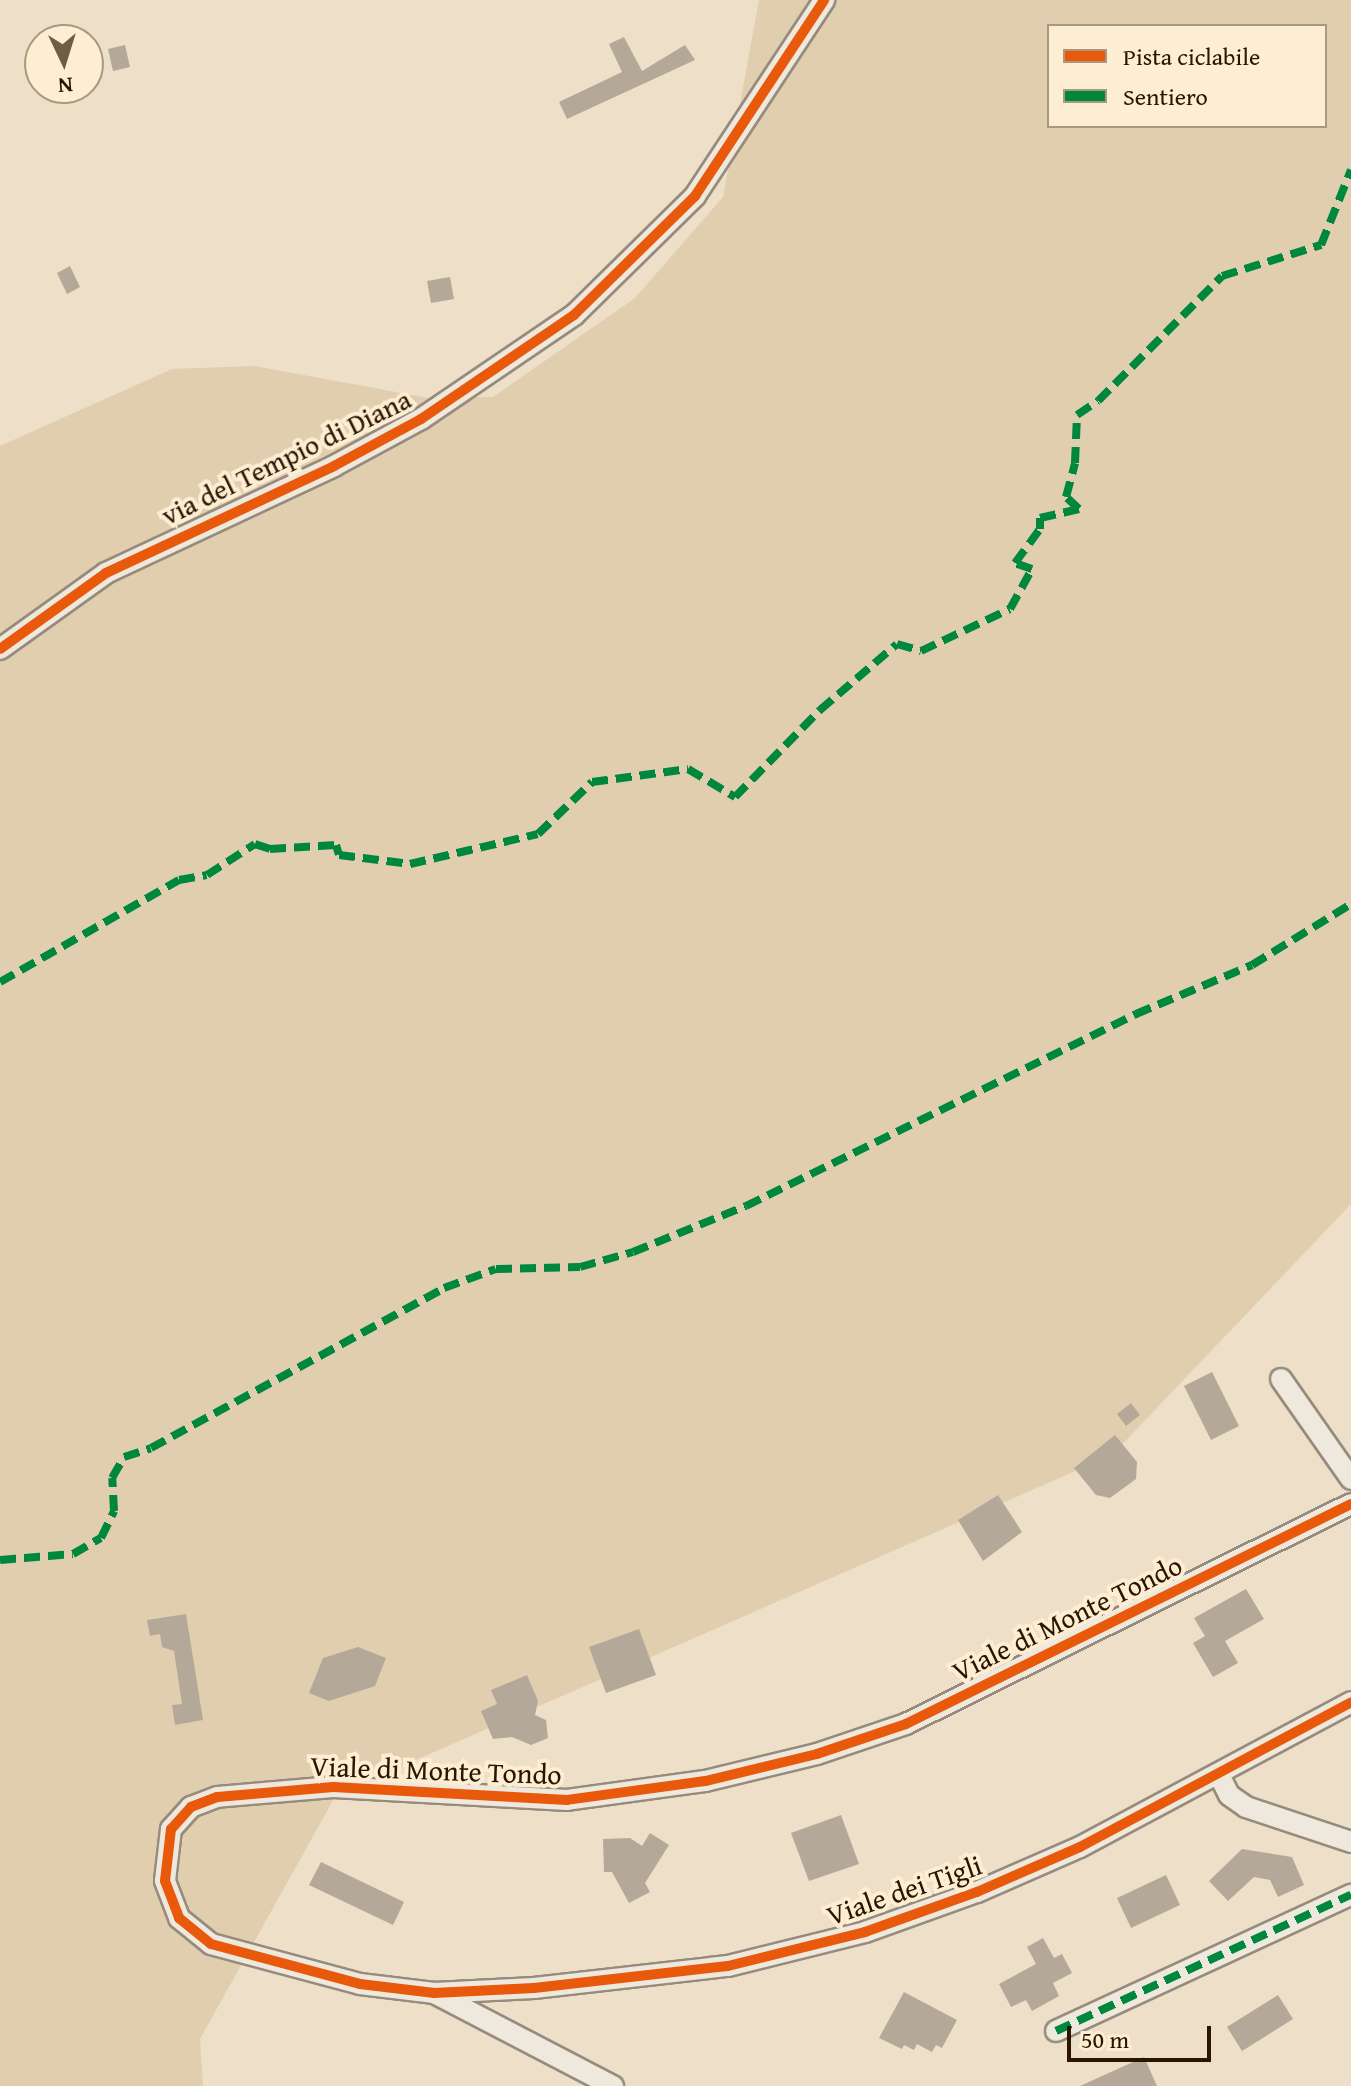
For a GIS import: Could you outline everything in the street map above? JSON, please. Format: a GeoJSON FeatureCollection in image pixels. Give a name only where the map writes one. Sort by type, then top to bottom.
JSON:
{"type":"FeatureCollection","features":[{"type":"Feature","properties":{"kind":"street","name":"via del Tempio di Diana"},"geometry":{"type":"LineString","coordinates":[[0,649],[106,573],[411,424],[574,315],[695,196],[824,0]]}},
{"type":"Feature","properties":{"kind":"street"},"geometry":{"type":"LineString","coordinates":[[1281,1379],[1351,1479]]}},
{"type":"Feature","properties":{"kind":"street","name":"Viale di Monte Tondo"},"geometry":{"type":"LineString","coordinates":[[434,1993],[307,1973],[203,1939],[186,1927],[168,1895],[163,1868],[171,1829],[196,1804],[227,1795],[333,1787],[567,1800],[691,1784],[790,1762],[906,1724],[1351,1504]]}},
{"type":"Feature","properties":{"kind":"street","name":"Viale dei Tigli"},"geometry":{"type":"LineString","coordinates":[[434,1993],[534,1988],[728,1966],[826,1943],[977,1892],[1080,1847],[1351,1702]]}},
{"type":"Feature","properties":{"kind":"street"},"geometry":{"type":"LineString","coordinates":[[1219,1775],[1229,1795],[1246,1807],[1351,1842]]}},
{"type":"Feature","properties":{"kind":"street"},"geometry":{"type":"LineString","coordinates":[[1056,2031],[1351,1895]]}},
{"type":"Feature","properties":{"kind":"street"},"geometry":{"type":"LineString","coordinates":[[434,1993],[613,2086]]}},
{"type":"Feature","properties":{"kind":"shaded area"},"geometry":{"type":"Polygon","coordinates":[[[759,0],[1351,0],[1351,1204],[1112,1455],[336,1795],[200,2039],[203,2086],[0,2086],[0,446],[172,369],[254,366],[429,398],[493,397],[635,298],[723,197],[759,0]]]}},
{"type":"Feature","properties":{"kind":"building"},"geometry":{"type":"Polygon","coordinates":[[[624,37],[642,71],[685,45],[695,60],[567,119],[559,102],[622,72],[609,44],[624,37]]]}},
{"type":"Feature","properties":{"kind":"building"},"geometry":{"type":"Polygon","coordinates":[[[125,45],[130,67],[113,71],[108,49],[125,45]]]}},
{"type":"Feature","properties":{"kind":"building"},"geometry":{"type":"Polygon","coordinates":[[[70,266],[80,287],[67,294],[57,273],[70,266]]]}},
{"type":"Feature","properties":{"kind":"building"},"geometry":{"type":"Polygon","coordinates":[[[450,277],[454,299],[431,303],[427,281],[450,277]]]}},
{"type":"Feature","properties":{"kind":"building"},"geometry":{"type":"Polygon","coordinates":[[[1212,1372],[1239,1426],[1211,1440],[1184,1386],[1212,1372]]]}},
{"type":"Feature","properties":{"kind":"building"},"geometry":{"type":"Polygon","coordinates":[[[1131,1403],[1140,1415],[1126,1426],[1117,1414],[1131,1403]]]}},
{"type":"Feature","properties":{"kind":"building"},"geometry":{"type":"Polygon","coordinates":[[[1115,1435],[1137,1462],[1136,1479],[1110,1498],[1096,1495],[1074,1468],[1115,1435]]]}},
{"type":"Feature","properties":{"kind":"building"},"geometry":{"type":"Polygon","coordinates":[[[998,1495],[1022,1532],[983,1561],[958,1520],[998,1495]]]}},
{"type":"Feature","properties":{"kind":"building"},"geometry":{"type":"Polygon","coordinates":[[[1246,1589],[1264,1619],[1225,1641],[1238,1663],[1213,1677],[1193,1643],[1205,1636],[1194,1618],[1246,1589]]]}},
{"type":"Feature","properties":{"kind":"building"},"geometry":{"type":"Polygon","coordinates":[[[186,1614],[203,1720],[175,1725],[172,1705],[182,1704],[174,1651],[162,1647],[160,1634],[150,1636],[147,1620],[186,1614]]]}},
{"type":"Feature","properties":{"kind":"building"},"geometry":{"type":"Polygon","coordinates":[[[639,1629],[656,1675],[606,1693],[589,1647],[639,1629]]]}},
{"type":"Feature","properties":{"kind":"building"},"geometry":{"type":"Polygon","coordinates":[[[358,1647],[386,1658],[375,1686],[329,1701],[309,1693],[323,1658],[358,1647]]]}},
{"type":"Feature","properties":{"kind":"building"},"geometry":{"type":"Polygon","coordinates":[[[527,1675],[538,1701],[535,1715],[546,1720],[548,1738],[531,1745],[512,1737],[493,1739],[481,1711],[497,1704],[491,1690],[527,1675]]]}},
{"type":"Feature","properties":{"kind":"building"},"geometry":{"type":"Polygon","coordinates":[[[841,1815],[859,1864],[809,1881],[791,1833],[841,1815]]]}},
{"type":"Feature","properties":{"kind":"building"},"geometry":{"type":"Polygon","coordinates":[[[650,1833],[669,1845],[645,1883],[650,1892],[629,1903],[612,1872],[604,1872],[603,1839],[630,1838],[642,1846],[650,1833]]]}},
{"type":"Feature","properties":{"kind":"building"},"geometry":{"type":"Polygon","coordinates":[[[1242,1849],[1292,1857],[1304,1885],[1278,1897],[1270,1880],[1254,1877],[1228,1901],[1209,1881],[1242,1849]]]}},
{"type":"Feature","properties":{"kind":"building"},"geometry":{"type":"Polygon","coordinates":[[[321,1862],[404,1902],[393,1925],[309,1885],[321,1862]]]}},
{"type":"Feature","properties":{"kind":"building"},"geometry":{"type":"Polygon","coordinates":[[[1166,1875],[1180,1905],[1131,1928],[1117,1898],[1166,1875]]]}},
{"type":"Feature","properties":{"kind":"building"},"geometry":{"type":"Polygon","coordinates":[[[1043,1938],[1054,1958],[1062,1954],[1072,1973],[1053,1983],[1059,1996],[1032,2011],[1026,2000],[1011,2007],[999,1984],[1036,1964],[1027,1947],[1043,1938]]]}},
{"type":"Feature","properties":{"kind":"building"},"geometry":{"type":"Polygon","coordinates":[[[904,1992],[957,2020],[942,2048],[936,2045],[932,2052],[917,2044],[914,2050],[904,2045],[902,2049],[879,2038],[904,1992]]]}},
{"type":"Feature","properties":{"kind":"building"},"geometry":{"type":"Polygon","coordinates":[[[1278,1995],[1293,2019],[1242,2051],[1227,2027],[1278,1995]]]}},
{"type":"Feature","properties":{"kind":"building"},"geometry":{"type":"Polygon","coordinates":[[[1144,2057],[1157,2086],[1080,2086],[1144,2057]]]}},
{"type":"Feature","properties":{"kind":"marked path"},"geometry":{"type":"LineString","coordinates":[[0,982],[179,880],[207,875],[255,844],[270,849],[336,845],[339,855],[410,864],[538,834],[592,782],[688,769],[735,797],[820,710],[897,644],[921,651],[1010,609],[1032,569],[1015,563],[1040,529],[1040,518],[1079,509],[1066,497],[1075,463],[1077,415],[1098,401],[1222,276],[1321,245],[1351,170]]}},
{"type":"Feature","properties":{"kind":"marked path"},"geometry":{"type":"LineString","coordinates":[[0,1560],[73,1554],[101,1538],[114,1511],[112,1478],[124,1457],[151,1448],[444,1288],[496,1269],[580,1267],[633,1252],[746,1206],[1136,1014],[1252,965],[1351,904]]}},
{"type":"Feature","properties":{"kind":"marked path"},"geometry":{"type":"LineString","coordinates":[[1056,2031],[1351,1895]]}},
{"type":"Feature","properties":{"kind":"cycle path"},"geometry":{"type":"LineString","coordinates":[[0,649],[106,573],[334,466],[421,419],[574,315],[695,196],[824,0]]}},
{"type":"Feature","properties":{"kind":"cycle path"},"geometry":{"type":"LineString","coordinates":[[1351,1504],[906,1724],[817,1754],[705,1781],[567,1800],[333,1787],[217,1797],[191,1807],[171,1829],[165,1881],[179,1918],[211,1944],[360,1984],[434,1993],[534,1988],[728,1966],[865,1932],[977,1892],[1080,1847],[1351,1702]]}}]}
